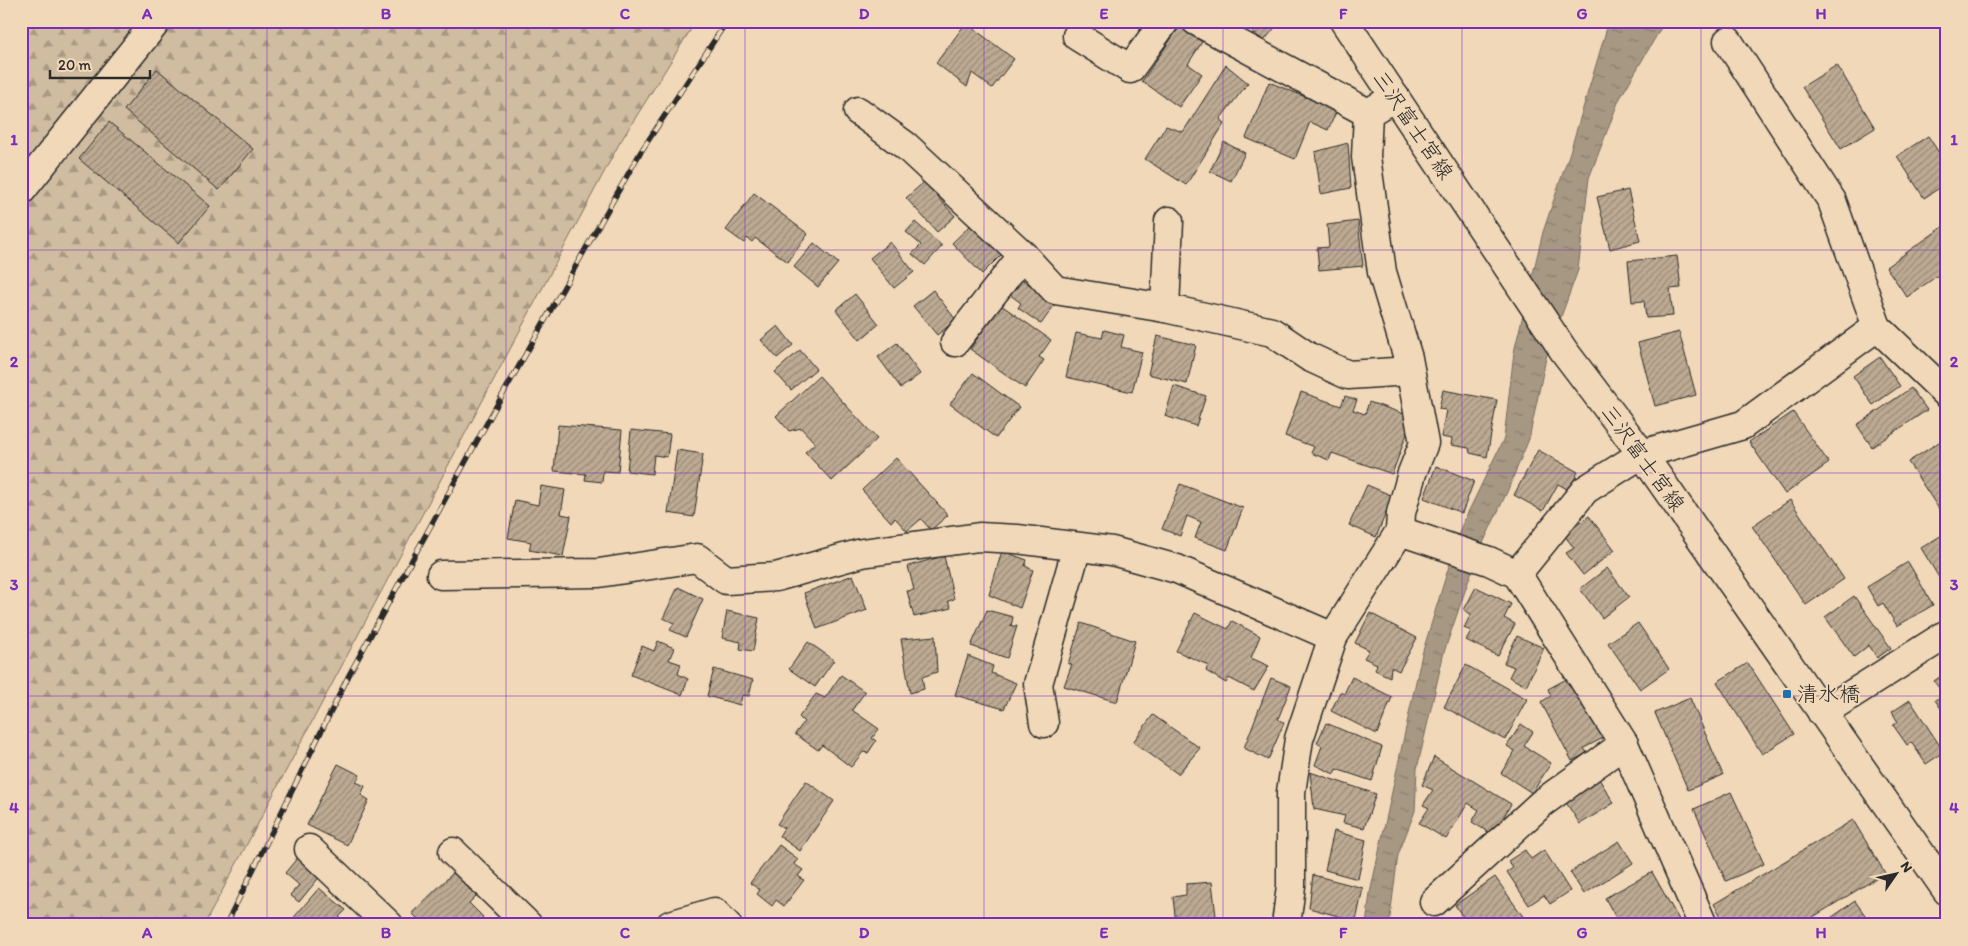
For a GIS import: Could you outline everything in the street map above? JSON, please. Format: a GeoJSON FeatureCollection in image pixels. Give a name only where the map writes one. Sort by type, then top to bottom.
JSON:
{"type":"FeatureCollection","features":[{"type":"Feature","properties":{"kind":"street"},"geometry":{"type":"LineString","coordinates":[[21,191],[157,21]]}},
{"type":"Feature","properties":{"kind":"street"},"geometry":{"type":"LineString","coordinates":[[1077,36],[1130,69],[1165,21]]}},
{"type":"Feature","properties":{"kind":"street"},"geometry":{"type":"LineString","coordinates":[[1196,21],[1368,113]]}},
{"type":"Feature","properties":{"kind":"street","name":"三沢富士宮線"},"geometry":{"type":"LineString","coordinates":[[1355,28],[1395,97],[1564,351],[1642,454],[1947,891]]}},
{"type":"Feature","properties":{"kind":"street"},"geometry":{"type":"LineString","coordinates":[[1728,41],[1832,201],[1877,327],[1947,394]]}},
{"type":"Feature","properties":{"kind":"street"},"geometry":{"type":"LineString","coordinates":[[1368,113],[1395,97]]}},
{"type":"Feature","properties":{"kind":"street"},"geometry":{"type":"LineString","coordinates":[[858,111],[906,146],[1023,255],[1055,290],[1165,308],[1272,332],[1309,357],[1348,375],[1410,371]]}},
{"type":"Feature","properties":{"kind":"street"},"geometry":{"type":"LineString","coordinates":[[1286,925],[1292,886],[1291,792],[1299,739],[1333,637],[1400,531],[1401,513],[1410,481],[1424,444],[1410,371],[1382,272],[1366,157],[1368,113]]}},
{"type":"Feature","properties":{"kind":"street"},"geometry":{"type":"LineString","coordinates":[[1165,308],[1170,221]]}},
{"type":"Feature","properties":{"kind":"street"},"geometry":{"type":"LineString","coordinates":[[955,342],[1023,255]]}},
{"type":"Feature","properties":{"kind":"street"},"geometry":{"type":"LineString","coordinates":[[1517,574],[1585,490],[1642,454],[1743,424],[1877,327]]}},
{"type":"Feature","properties":{"kind":"street"},"geometry":{"type":"LineString","coordinates":[[1400,531],[1489,561],[1517,574],[1624,744],[1703,925]]}},
{"type":"Feature","properties":{"kind":"street"},"geometry":{"type":"LineString","coordinates":[[441,575],[599,573],[697,558],[726,580],[776,577],[862,553],[979,537],[1017,539],[1112,551],[1176,569],[1333,637]]}},
{"type":"Feature","properties":{"kind":"street"},"geometry":{"type":"LineString","coordinates":[[1044,723],[1038,684],[1077,547]]}},
{"type":"Feature","properties":{"kind":"street"},"geometry":{"type":"LineString","coordinates":[[1822,713],[1947,634]]}},
{"type":"Feature","properties":{"kind":"street"},"geometry":{"type":"LineString","coordinates":[[1434,902],[1542,803],[1624,744]]}},
{"type":"Feature","properties":{"kind":"street"},"geometry":{"type":"LineString","coordinates":[[309,849],[389,925]]}},
{"type":"Feature","properties":{"kind":"street"},"geometry":{"type":"LineString","coordinates":[[453,852],[527,925]]}},
{"type":"Feature","properties":{"kind":"street"},"geometry":{"type":"LineString","coordinates":[[670,925],[714,912],[727,925]]}},
{"type":"Feature","properties":{"kind":"green space"},"geometry":{"type":"Polygon","coordinates":[[[21,21],[696,21],[619,144],[204,925],[21,925],[21,21]]]}},
{"type":"Feature","properties":{"kind":"water"},"geometry":{"type":"Polygon","coordinates":[[[1609,21],[1665,21],[1619,100],[1589,178],[1578,270],[1546,358],[1529,439],[1477,556],[1444,652],[1417,769],[1415,811],[1398,855],[1389,925],[1366,925],[1370,893],[1422,654],[1461,527],[1504,438],[1514,352],[1543,232],[1570,152],[1609,21]]]}},
{"type":"Feature","properties":{"kind":"building"},"geometry":{"type":"Polygon","coordinates":[[[1243,21],[1280,21],[1264,41],[1241,23],[1243,21]]]}},
{"type":"Feature","properties":{"kind":"building"},"geometry":{"type":"Polygon","coordinates":[[[966,23],[1014,59],[992,88],[972,73],[967,87],[936,63],[966,23]]]}},
{"type":"Feature","properties":{"kind":"building"},"geometry":{"type":"Polygon","coordinates":[[[1180,26],[1202,42],[1188,64],[1202,74],[1179,107],[1142,81],[1180,26]]]}},
{"type":"Feature","properties":{"kind":"building"},"geometry":{"type":"Polygon","coordinates":[[[1226,65],[1248,83],[1220,119],[1224,124],[1186,185],[1145,159],[1166,126],[1183,132],[1226,65]]]}},
{"type":"Feature","properties":{"kind":"building"},"geometry":{"type":"Polygon","coordinates":[[[1837,65],[1875,128],[1841,149],[1802,87],[1837,65]]]}},
{"type":"Feature","properties":{"kind":"building"},"geometry":{"type":"Polygon","coordinates":[[[157,69],[253,149],[219,190],[124,110],[157,69]]]}},
{"type":"Feature","properties":{"kind":"building"},"geometry":{"type":"Polygon","coordinates":[[[1269,82],[1337,110],[1328,130],[1310,122],[1295,159],[1246,138],[1269,82]]]}},
{"type":"Feature","properties":{"kind":"building"},"geometry":{"type":"Polygon","coordinates":[[[109,122],[210,206],[179,243],[79,159],[109,122]]]}},
{"type":"Feature","properties":{"kind":"building"},"geometry":{"type":"Polygon","coordinates":[[[1928,136],[1947,165],[1947,183],[1924,198],[1897,156],[1928,136]]]}},
{"type":"Feature","properties":{"kind":"building"},"geometry":{"type":"Polygon","coordinates":[[[1224,142],[1245,153],[1231,181],[1210,171],[1224,142]]]}},
{"type":"Feature","properties":{"kind":"building"},"geometry":{"type":"Polygon","coordinates":[[[1348,143],[1351,188],[1321,194],[1315,152],[1348,143]]]}},
{"type":"Feature","properties":{"kind":"building"},"geometry":{"type":"Polygon","coordinates":[[[924,182],[955,216],[937,232],[906,198],[924,182]]]}},
{"type":"Feature","properties":{"kind":"building"},"geometry":{"type":"Polygon","coordinates":[[[1628,190],[1640,241],[1610,249],[1597,197],[1628,190]]]}},
{"type":"Feature","properties":{"kind":"building"},"geometry":{"type":"Polygon","coordinates":[[[754,193],[808,234],[788,262],[755,238],[752,242],[747,238],[744,243],[726,230],[754,193]]]}},
{"type":"Feature","properties":{"kind":"building"},"geometry":{"type":"Polygon","coordinates":[[[1358,221],[1363,266],[1319,270],[1317,248],[1329,247],[1327,225],[1358,221]]]}},
{"type":"Feature","properties":{"kind":"building"},"geometry":{"type":"Polygon","coordinates":[[[915,222],[942,246],[925,265],[912,254],[921,245],[906,232],[915,222]]]}},
{"type":"Feature","properties":{"kind":"building"},"geometry":{"type":"Polygon","coordinates":[[[972,224],[1001,255],[982,274],[952,243],[972,224]]]}},
{"type":"Feature","properties":{"kind":"building"},"geometry":{"type":"Polygon","coordinates":[[[1947,224],[1947,269],[1907,297],[1886,267],[1947,224]]]}},
{"type":"Feature","properties":{"kind":"building"},"geometry":{"type":"Polygon","coordinates":[[[890,242],[914,272],[894,288],[870,258],[890,242]]]}},
{"type":"Feature","properties":{"kind":"building"},"geometry":{"type":"Polygon","coordinates":[[[814,243],[838,263],[818,287],[794,267],[814,243]]]}},
{"type":"Feature","properties":{"kind":"building"},"geometry":{"type":"Polygon","coordinates":[[[1677,256],[1681,288],[1670,289],[1673,316],[1646,318],[1644,301],[1632,302],[1628,261],[1677,256]]]}},
{"type":"Feature","properties":{"kind":"building"},"geometry":{"type":"Polygon","coordinates":[[[1020,278],[1056,303],[1041,324],[1018,308],[1021,303],[1009,294],[1020,278]]]}},
{"type":"Feature","properties":{"kind":"building"},"geometry":{"type":"Polygon","coordinates":[[[933,290],[956,320],[937,335],[913,306],[933,290]]]}},
{"type":"Feature","properties":{"kind":"building"},"geometry":{"type":"Polygon","coordinates":[[[855,294],[879,324],[860,340],[836,310],[855,294]]]}},
{"type":"Feature","properties":{"kind":"building"},"geometry":{"type":"Polygon","coordinates":[[[1001,305],[1051,340],[1039,357],[1044,360],[1025,388],[970,349],[1001,305]]]}},
{"type":"Feature","properties":{"kind":"building"},"geometry":{"type":"Polygon","coordinates":[[[778,326],[793,345],[777,358],[761,340],[778,326]]]}},
{"type":"Feature","properties":{"kind":"building"},"geometry":{"type":"Polygon","coordinates":[[[1104,330],[1124,335],[1121,347],[1142,352],[1132,392],[1066,377],[1076,333],[1102,338],[1104,330]]]}},
{"type":"Feature","properties":{"kind":"building"},"geometry":{"type":"Polygon","coordinates":[[[1679,332],[1696,395],[1655,406],[1638,343],[1679,332]]]}},
{"type":"Feature","properties":{"kind":"building"},"geometry":{"type":"Polygon","coordinates":[[[1157,336],[1196,345],[1187,384],[1148,374],[1157,336]]]}},
{"type":"Feature","properties":{"kind":"building"},"geometry":{"type":"Polygon","coordinates":[[[897,343],[920,374],[901,388],[878,357],[897,343]]]}},
{"type":"Feature","properties":{"kind":"building"},"geometry":{"type":"Polygon","coordinates":[[[800,350],[816,369],[791,390],[775,372],[800,350]]]}},
{"type":"Feature","properties":{"kind":"building"},"geometry":{"type":"Polygon","coordinates":[[[1880,357],[1900,386],[1873,405],[1853,376],[1880,357]]]}},
{"type":"Feature","properties":{"kind":"building"},"geometry":{"type":"Polygon","coordinates":[[[973,373],[1019,407],[996,438],[950,404],[973,373]]]}},
{"type":"Feature","properties":{"kind":"building"},"geometry":{"type":"Polygon","coordinates":[[[819,376],[877,439],[832,481],[805,452],[815,443],[801,428],[789,431],[776,416],[819,376]]]}},
{"type":"Feature","properties":{"kind":"building"},"geometry":{"type":"Polygon","coordinates":[[[1174,386],[1206,396],[1196,426],[1165,416],[1174,386]]]}},
{"type":"Feature","properties":{"kind":"building"},"geometry":{"type":"Polygon","coordinates":[[[1911,388],[1927,410],[1872,447],[1857,425],[1911,388]]]}},
{"type":"Feature","properties":{"kind":"building"},"geometry":{"type":"Polygon","coordinates":[[[1443,390],[1497,400],[1487,457],[1470,453],[1469,448],[1451,445],[1452,439],[1441,437],[1446,410],[1439,409],[1443,390]]]}},
{"type":"Feature","properties":{"kind":"building"},"geometry":{"type":"Polygon","coordinates":[[[1301,392],[1341,406],[1345,396],[1357,400],[1353,410],[1365,414],[1369,402],[1413,417],[1392,474],[1332,453],[1329,460],[1311,453],[1314,447],[1285,436],[1301,392]]]}},
{"type":"Feature","properties":{"kind":"building"},"geometry":{"type":"Polygon","coordinates":[[[1793,412],[1829,463],[1785,494],[1749,442],[1793,412]]]}},
{"type":"Feature","properties":{"kind":"building"},"geometry":{"type":"Polygon","coordinates":[[[558,425],[622,430],[618,472],[603,471],[602,482],[585,480],[586,474],[554,471],[558,425]]]}},
{"type":"Feature","properties":{"kind":"building"},"geometry":{"type":"Polygon","coordinates":[[[631,430],[670,434],[667,457],[654,455],[652,474],[627,471],[631,430]]]}},
{"type":"Feature","properties":{"kind":"building"},"geometry":{"type":"Polygon","coordinates":[[[1947,437],[1947,512],[1943,515],[1908,462],[1947,437]]]}},
{"type":"Feature","properties":{"kind":"building"},"geometry":{"type":"Polygon","coordinates":[[[677,450],[703,454],[694,517],[668,513],[677,450]]]}},
{"type":"Feature","properties":{"kind":"building"},"geometry":{"type":"Polygon","coordinates":[[[1538,450],[1578,472],[1569,490],[1558,484],[1543,511],[1514,495],[1538,450]]]}},
{"type":"Feature","properties":{"kind":"building"},"geometry":{"type":"Polygon","coordinates":[[[896,458],[948,515],[931,530],[921,519],[907,531],[895,518],[891,522],[862,490],[896,458]]]}},
{"type":"Feature","properties":{"kind":"building"},"geometry":{"type":"Polygon","coordinates":[[[1436,466],[1474,481],[1462,513],[1424,498],[1436,466]]]}},
{"type":"Feature","properties":{"kind":"building"},"geometry":{"type":"Polygon","coordinates":[[[1180,484],[1243,508],[1227,550],[1195,538],[1201,522],[1187,516],[1180,536],[1162,529],[1180,484]]]}},
{"type":"Feature","properties":{"kind":"building"},"geometry":{"type":"Polygon","coordinates":[[[1367,485],[1393,496],[1376,537],[1349,525],[1367,485]]]}},
{"type":"Feature","properties":{"kind":"building"},"geometry":{"type":"Polygon","coordinates":[[[541,486],[565,490],[561,514],[571,516],[563,556],[529,550],[531,542],[508,538],[515,500],[538,505],[541,486]]]}},
{"type":"Feature","properties":{"kind":"building"},"geometry":{"type":"Polygon","coordinates":[[[1790,500],[1844,579],[1806,605],[1752,526],[1790,500]]]}},
{"type":"Feature","properties":{"kind":"building"},"geometry":{"type":"Polygon","coordinates":[[[1589,516],[1615,550],[1583,575],[1566,553],[1574,548],[1564,535],[1589,516]]]}},
{"type":"Feature","properties":{"kind":"building"},"geometry":{"type":"Polygon","coordinates":[[[1947,532],[1947,582],[1943,584],[1921,548],[1947,532]]]}},
{"type":"Feature","properties":{"kind":"building"},"geometry":{"type":"Polygon","coordinates":[[[1002,551],[1027,560],[1025,566],[1033,570],[1020,608],[989,595],[1002,551]]]}},
{"type":"Feature","properties":{"kind":"building"},"geometry":{"type":"Polygon","coordinates":[[[944,556],[954,599],[948,601],[951,608],[914,617],[907,591],[914,590],[908,566],[944,556]]]}},
{"type":"Feature","properties":{"kind":"building"},"geometry":{"type":"Polygon","coordinates":[[[1908,562],[1933,605],[1897,626],[1883,603],[1878,606],[1867,587],[1908,562]]]}},
{"type":"Feature","properties":{"kind":"building"},"geometry":{"type":"Polygon","coordinates":[[[1607,568],[1629,597],[1602,618],[1580,589],[1607,568]]]}},
{"type":"Feature","properties":{"kind":"building"},"geometry":{"type":"Polygon","coordinates":[[[853,575],[867,610],[817,629],[804,593],[853,575]]]}},
{"type":"Feature","properties":{"kind":"building"},"geometry":{"type":"Polygon","coordinates":[[[678,587],[703,599],[686,637],[670,630],[674,623],[663,618],[678,587]]]}},
{"type":"Feature","properties":{"kind":"building"},"geometry":{"type":"Polygon","coordinates":[[[1476,587],[1511,604],[1504,618],[1515,624],[1498,656],[1466,640],[1471,631],[1464,628],[1471,614],[1464,610],[1476,587]]]}},
{"type":"Feature","properties":{"kind":"building"},"geometry":{"type":"Polygon","coordinates":[[[1854,596],[1891,648],[1877,658],[1869,645],[1854,657],[1825,617],[1854,596]]]}},
{"type":"Feature","properties":{"kind":"building"},"geometry":{"type":"Polygon","coordinates":[[[987,610],[1013,617],[1011,626],[1017,626],[1007,658],[971,646],[987,610]]]}},
{"type":"Feature","properties":{"kind":"building"},"geometry":{"type":"Polygon","coordinates":[[[727,611],[759,618],[753,651],[740,649],[741,642],[722,638],[727,611]]]}},
{"type":"Feature","properties":{"kind":"building"},"geometry":{"type":"Polygon","coordinates":[[[1195,613],[1228,629],[1232,621],[1260,636],[1251,658],[1269,666],[1254,691],[1229,678],[1226,683],[1206,671],[1208,665],[1176,651],[1195,613]]]}},
{"type":"Feature","properties":{"kind":"building"},"geometry":{"type":"Polygon","coordinates":[[[1370,613],[1417,638],[1399,671],[1391,667],[1390,677],[1375,670],[1377,664],[1364,658],[1369,650],[1355,643],[1370,613]]]}},
{"type":"Feature","properties":{"kind":"building"},"geometry":{"type":"Polygon","coordinates":[[[1081,623],[1135,641],[1117,702],[1064,686],[1072,664],[1068,664],[1081,623]]]}},
{"type":"Feature","properties":{"kind":"building"},"geometry":{"type":"Polygon","coordinates":[[[1638,623],[1669,669],[1640,689],[1608,643],[1638,623]]]}},
{"type":"Feature","properties":{"kind":"building"},"geometry":{"type":"Polygon","coordinates":[[[935,636],[937,672],[922,677],[924,689],[910,693],[901,639],[935,636]]]}},
{"type":"Feature","properties":{"kind":"building"},"geometry":{"type":"Polygon","coordinates":[[[1517,636],[1544,648],[1526,686],[1509,677],[1514,667],[1504,663],[1517,636]]]}},
{"type":"Feature","properties":{"kind":"building"},"geometry":{"type":"Polygon","coordinates":[[[658,641],[674,648],[669,660],[681,664],[678,674],[688,679],[682,695],[631,675],[642,646],[654,651],[658,641]]]}},
{"type":"Feature","properties":{"kind":"building"},"geometry":{"type":"Polygon","coordinates":[[[808,642],[834,660],[815,687],[789,669],[808,642]]]}},
{"type":"Feature","properties":{"kind":"building"},"geometry":{"type":"Polygon","coordinates":[[[968,656],[993,666],[991,673],[1016,683],[1004,709],[955,695],[968,656]]]}},
{"type":"Feature","properties":{"kind":"building"},"geometry":{"type":"Polygon","coordinates":[[[1748,663],[1794,734],[1762,754],[1717,682],[1748,663]]]}},
{"type":"Feature","properties":{"kind":"building"},"geometry":{"type":"Polygon","coordinates":[[[1466,665],[1527,699],[1505,740],[1444,707],[1466,665]]]}},
{"type":"Feature","properties":{"kind":"building"},"geometry":{"type":"Polygon","coordinates":[[[714,669],[753,680],[749,696],[742,695],[740,705],[707,696],[714,669]]]}},
{"type":"Feature","properties":{"kind":"building"},"geometry":{"type":"Polygon","coordinates":[[[1947,672],[1947,717],[1935,700],[1944,695],[1934,681],[1947,672]]]}},
{"type":"Feature","properties":{"kind":"building"},"geometry":{"type":"Polygon","coordinates":[[[841,675],[865,692],[852,710],[879,729],[872,738],[876,741],[868,753],[863,752],[851,767],[822,745],[818,750],[795,734],[804,722],[799,717],[816,694],[825,698],[841,675]]]}},
{"type":"Feature","properties":{"kind":"building"},"geometry":{"type":"Polygon","coordinates":[[[1572,676],[1605,737],[1584,748],[1587,753],[1572,761],[1541,702],[1551,696],[1548,689],[1572,676]]]}},
{"type":"Feature","properties":{"kind":"building"},"geometry":{"type":"Polygon","coordinates":[[[1352,677],[1392,697],[1377,734],[1331,711],[1340,692],[1344,694],[1352,677]]]}},
{"type":"Feature","properties":{"kind":"building"},"geometry":{"type":"Polygon","coordinates":[[[1271,678],[1291,686],[1278,719],[1284,723],[1268,760],[1244,748],[1271,678]]]}},
{"type":"Feature","properties":{"kind":"building"},"geometry":{"type":"Polygon","coordinates":[[[1690,698],[1723,775],[1688,790],[1655,713],[1690,698]]]}},
{"type":"Feature","properties":{"kind":"building"},"geometry":{"type":"Polygon","coordinates":[[[1910,700],[1944,752],[1926,764],[1911,742],[1907,745],[1893,725],[1898,722],[1892,712],[1910,700]]]}},
{"type":"Feature","properties":{"kind":"building"},"geometry":{"type":"Polygon","coordinates":[[[1153,715],[1200,748],[1178,774],[1133,742],[1153,715]]]}},
{"type":"Feature","properties":{"kind":"building"},"geometry":{"type":"Polygon","coordinates":[[[1326,723],[1382,747],[1372,781],[1336,769],[1334,774],[1315,765],[1322,746],[1317,743],[1326,723]]]}},
{"type":"Feature","properties":{"kind":"building"},"geometry":{"type":"Polygon","coordinates":[[[1521,724],[1533,732],[1524,746],[1551,763],[1532,793],[1501,773],[1515,751],[1507,746],[1521,724]]]}},
{"type":"Feature","properties":{"kind":"building"},"geometry":{"type":"Polygon","coordinates":[[[1434,757],[1511,804],[1493,835],[1472,822],[1479,810],[1468,803],[1446,839],[1419,823],[1429,808],[1423,805],[1433,790],[1422,785],[1434,757]]]}},
{"type":"Feature","properties":{"kind":"building"},"geometry":{"type":"Polygon","coordinates":[[[338,764],[360,775],[356,782],[365,786],[361,795],[369,800],[347,845],[307,825],[338,764]]]}},
{"type":"Feature","properties":{"kind":"building"},"geometry":{"type":"Polygon","coordinates":[[[1310,772],[1376,794],[1364,828],[1343,823],[1345,816],[1314,809],[1310,772]]]}},
{"type":"Feature","properties":{"kind":"building"},"geometry":{"type":"Polygon","coordinates":[[[1599,779],[1614,803],[1580,824],[1565,801],[1599,779]]]}},
{"type":"Feature","properties":{"kind":"building"},"geometry":{"type":"Polygon","coordinates":[[[806,781],[834,801],[800,851],[779,836],[784,828],[777,824],[806,781]]]}},
{"type":"Feature","properties":{"kind":"building"},"geometry":{"type":"Polygon","coordinates":[[[1731,792],[1764,864],[1726,881],[1694,809],[1731,792]]]}},
{"type":"Feature","properties":{"kind":"building"},"geometry":{"type":"Polygon","coordinates":[[[1853,820],[1885,873],[1800,925],[1726,925],[1714,904],[1853,820]]]}},
{"type":"Feature","properties":{"kind":"building"},"geometry":{"type":"Polygon","coordinates":[[[1334,831],[1366,840],[1358,879],[1325,870],[1334,831]]]}},
{"type":"Feature","properties":{"kind":"building"},"geometry":{"type":"Polygon","coordinates":[[[1619,841],[1633,863],[1584,894],[1570,872],[1619,841]]]}},
{"type":"Feature","properties":{"kind":"building"},"geometry":{"type":"Polygon","coordinates":[[[779,845],[798,859],[794,864],[803,870],[798,876],[804,880],[784,906],[776,900],[772,906],[757,894],[760,890],[750,883],[779,845]]]}},
{"type":"Feature","properties":{"kind":"building"},"geometry":{"type":"Polygon","coordinates":[[[1525,850],[1531,859],[1544,850],[1570,891],[1550,904],[1544,895],[1529,905],[1507,872],[1513,868],[1508,861],[1525,850]]]}},
{"type":"Feature","properties":{"kind":"building"},"geometry":{"type":"Polygon","coordinates":[[[299,856],[321,875],[299,902],[290,895],[299,885],[285,873],[299,856]]]}},
{"type":"Feature","properties":{"kind":"building"},"geometry":{"type":"Polygon","coordinates":[[[454,872],[476,896],[469,903],[483,917],[475,925],[424,925],[412,913],[454,872]]]}},
{"type":"Feature","properties":{"kind":"building"},"geometry":{"type":"Polygon","coordinates":[[[1652,872],[1682,925],[1620,925],[1605,898],[1652,872]]]}},
{"type":"Feature","properties":{"kind":"building"},"geometry":{"type":"Polygon","coordinates":[[[1313,875],[1363,888],[1356,921],[1309,908],[1313,875]]]}},
{"type":"Feature","properties":{"kind":"building"},"geometry":{"type":"Polygon","coordinates":[[[1495,877],[1529,925],[1463,925],[1465,920],[1455,905],[1495,877]]]}},
{"type":"Feature","properties":{"kind":"building"},"geometry":{"type":"Polygon","coordinates":[[[1212,882],[1217,925],[1176,925],[1173,897],[1186,895],[1186,884],[1212,882]]]}},
{"type":"Feature","properties":{"kind":"building"},"geometry":{"type":"Polygon","coordinates":[[[319,888],[346,910],[339,917],[348,925],[296,925],[291,921],[319,888]]]}},
{"type":"Feature","properties":{"kind":"building"},"geometry":{"type":"Polygon","coordinates":[[[1855,901],[1872,925],[1821,925],[1855,901]]]}},
{"type":"Feature","properties":{"kind":"railway"},"geometry":{"type":"LineString","coordinates":[[226,925],[349,675],[494,410],[640,153],[727,21]]}},
{"type":"Feature","properties":{"kind":"place","name":"清水橋"},"geometry":{"type":"Point","coordinates":[1787,694]}}]}
